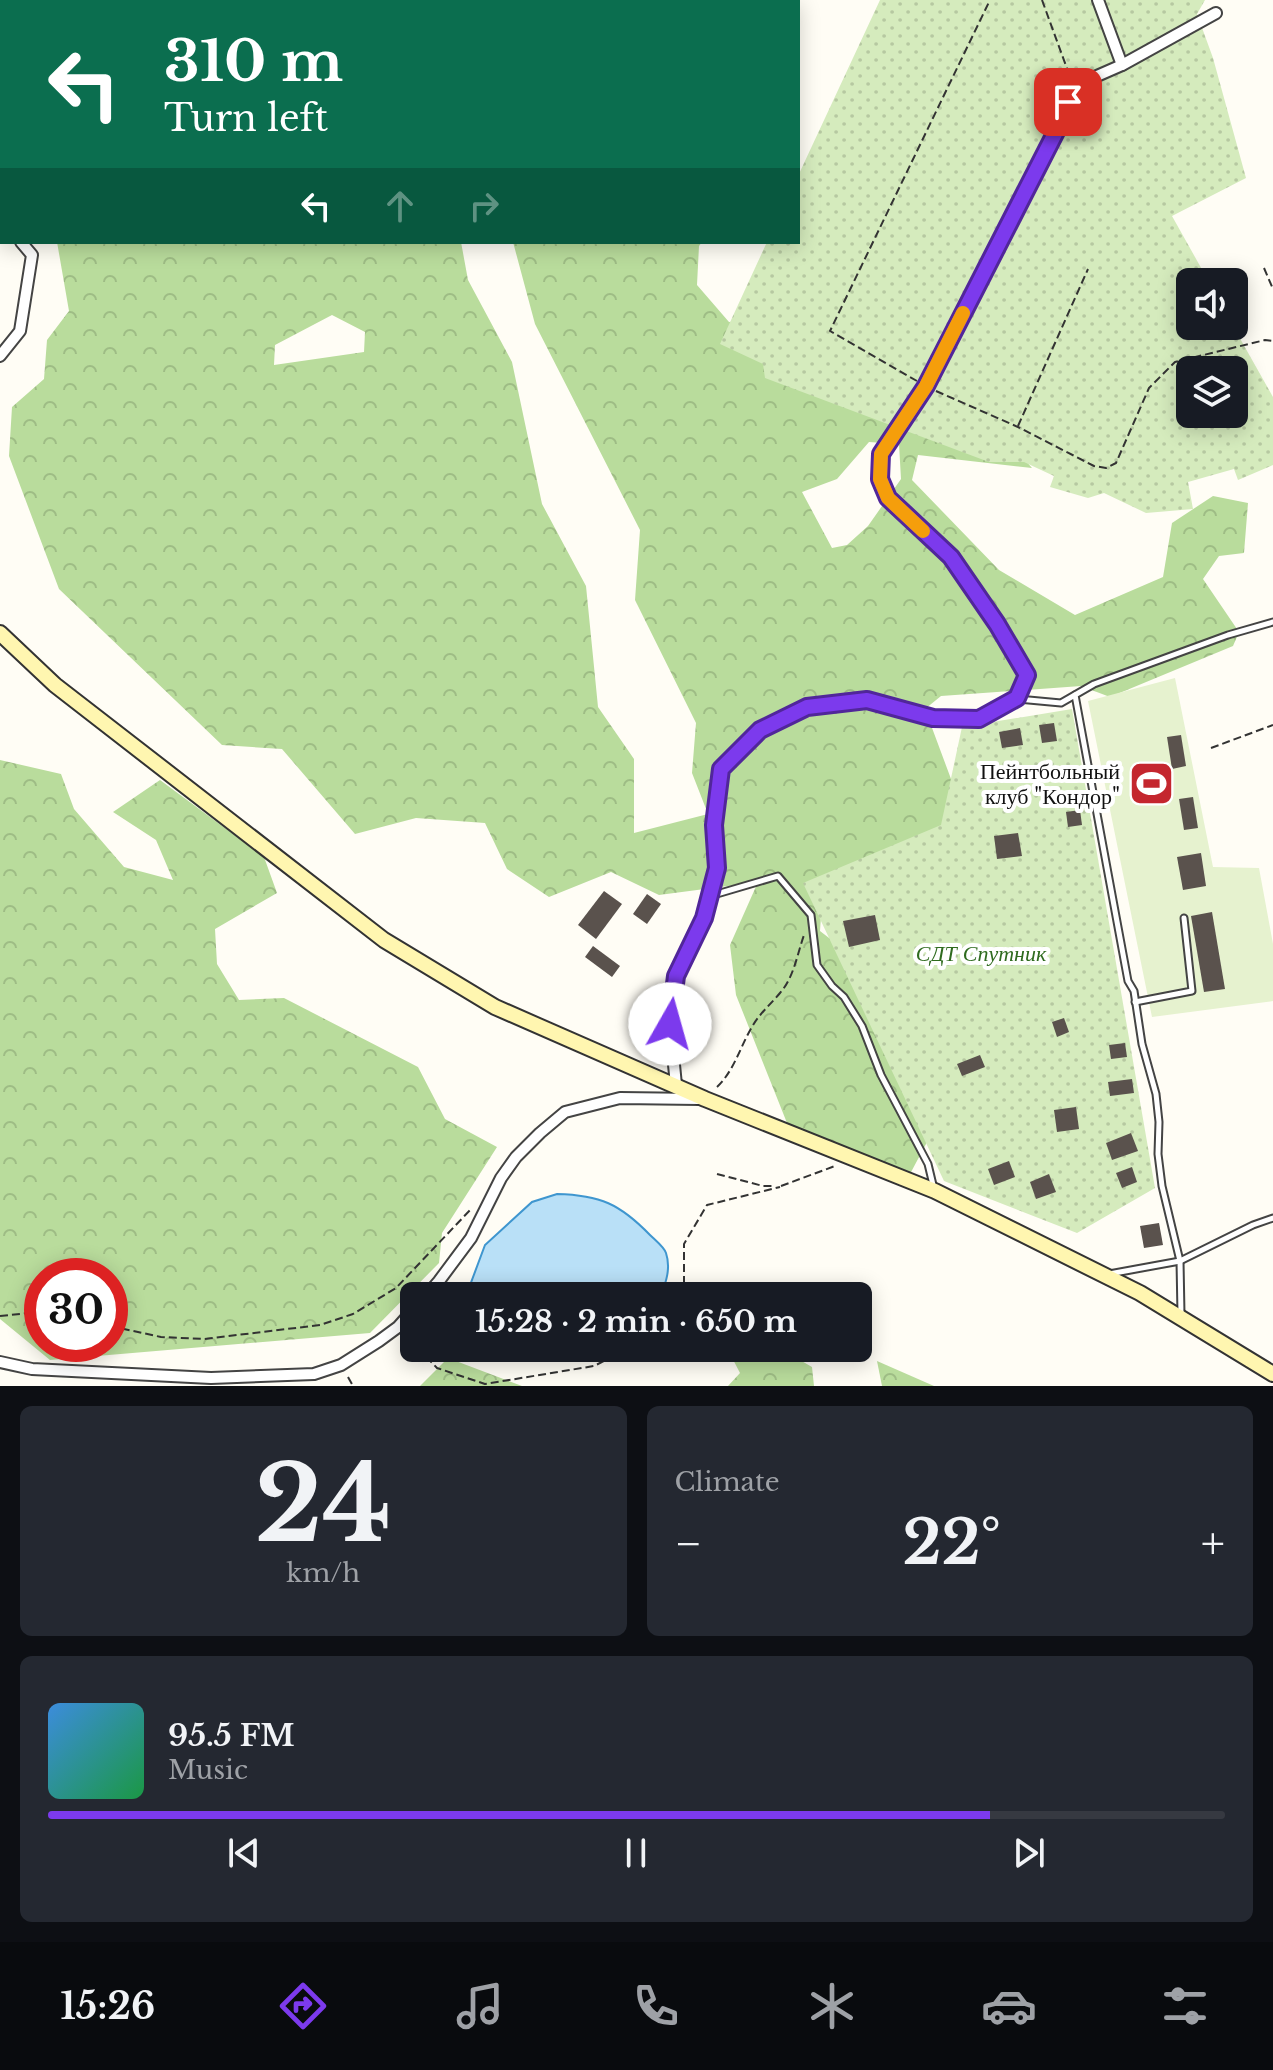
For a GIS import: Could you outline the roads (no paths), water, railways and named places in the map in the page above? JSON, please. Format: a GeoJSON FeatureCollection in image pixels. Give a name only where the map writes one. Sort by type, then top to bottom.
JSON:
{"type":"FeatureCollection","features":[{"type":"Feature","properties":{"kind":"main road"},"geometry":{"type":"LineString","coordinates":[[0,633],[55,685],[384,940],[495,1007],[705,1099],[935,1191],[1140,1293],[1273,1374]]}},
{"type":"Feature","properties":{"kind":"street"},"geometry":{"type":"LineString","coordinates":[[1098,0],[1122,65]]}},
{"type":"Feature","properties":{"kind":"street"},"geometry":{"type":"LineString","coordinates":[[676,1085],[670,1024],[676,976],[704,918],[717,868],[714,825],[721,769],[760,730],[807,707],[867,700],[933,718],[979,719],[1017,698],[1027,675],[951,557],[888,498],[880,479],[881,454],[926,386],[1063,118],[1074,86],[1122,65],[1216,13]]}},
{"type":"Feature","properties":{"kind":"street"},"geometry":{"type":"LineString","coordinates":[[0,356],[20,331],[32,255],[23,244]]}},
{"type":"Feature","properties":{"kind":"street"},"geometry":{"type":"LineString","coordinates":[[437,1282],[471,1238],[501,1178],[516,1157],[565,1112],[620,1098],[705,1099]]}},
{"type":"Feature","properties":{"kind":"street"},"geometry":{"type":"LineString","coordinates":[[0,1362],[32,1369],[211,1378],[314,1374],[341,1365],[400,1325]]}},
{"type":"Feature","properties":{"kind":"lane"},"geometry":{"type":"LineString","coordinates":[[1017,698],[1061,703],[1094,684],[1228,635],[1273,622]]}},
{"type":"Feature","properties":{"kind":"lane"},"geometry":{"type":"LineString","coordinates":[[1075,695],[1128,981],[1134,991],[1142,1044],[1156,1094],[1162,1186],[1180,1261],[1181,1318]]}},
{"type":"Feature","properties":{"kind":"lane"},"geometry":{"type":"LineString","coordinates":[[709,897],[778,876],[811,915],[817,965],[844,997],[862,1026],[881,1075],[928,1164],[935,1191]]}},
{"type":"Feature","properties":{"kind":"lane"},"geometry":{"type":"LineString","coordinates":[[1135,1002],[1192,991],[1184,918]]}},
{"type":"Feature","properties":{"kind":"lane"},"geometry":{"type":"LineString","coordinates":[[1104,1275],[1180,1261],[1273,1218]]}},
{"type":"Feature","properties":{"kind":"water"},"geometry":{"type":"Polygon","coordinates":[[[557,1194],[585,1196],[619,1209],[663,1248],[668,1264],[665,1282],[471,1282],[485,1245],[532,1202],[557,1194]]]}},
{"type":"Feature","properties":{"kind":"place","name":"Пейнтбольный клуб \"Кондор\""},"geometry":{"type":"Point","coordinates":[1151,784]}},
{"type":"Feature","properties":{"kind":"park label","name":"СДТ Спутник"},"geometry":{"type":"Point","coordinates":[981,953]}}]}
